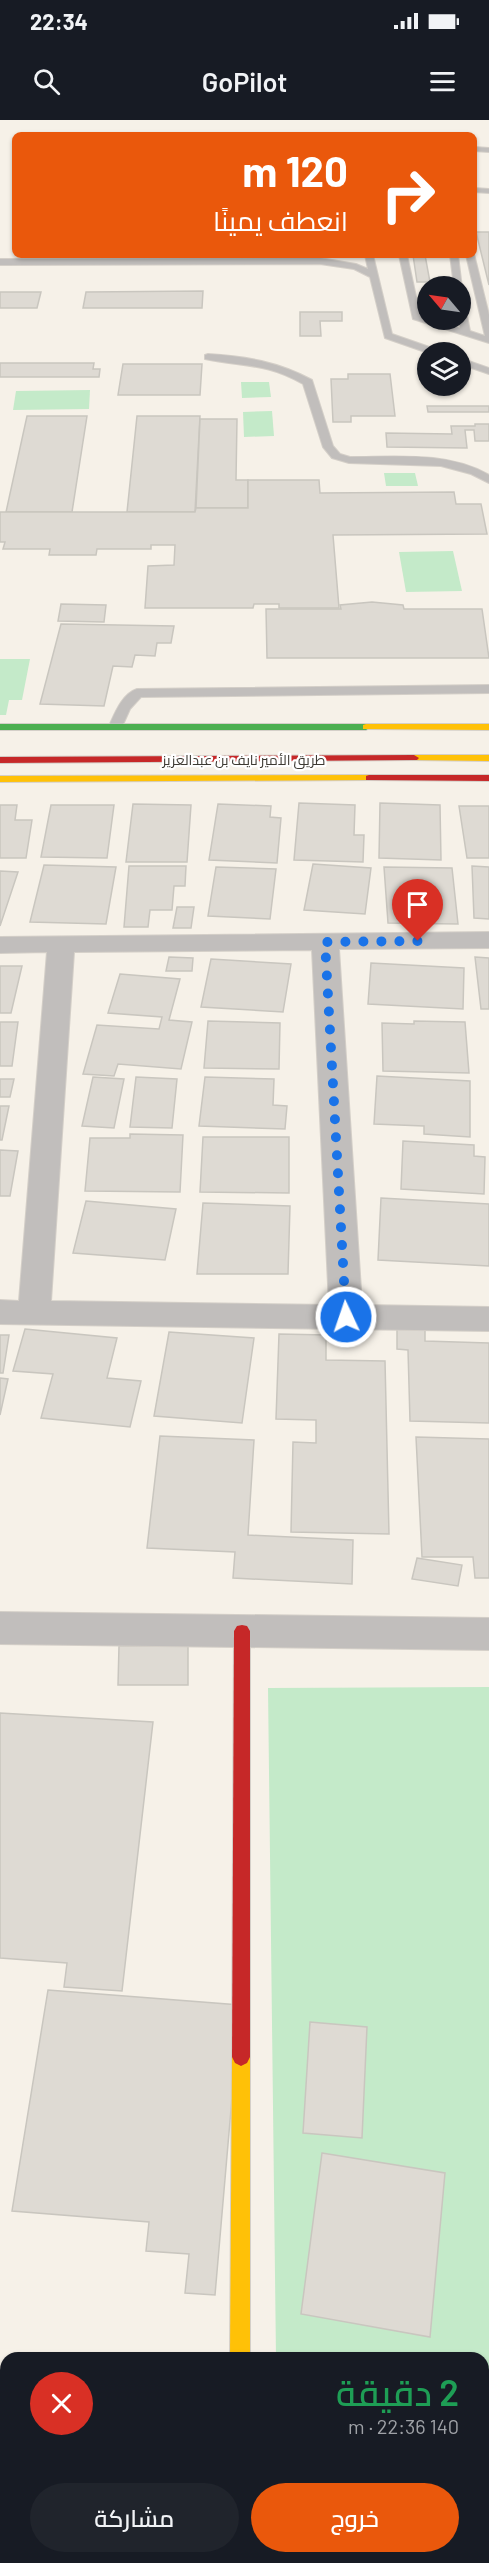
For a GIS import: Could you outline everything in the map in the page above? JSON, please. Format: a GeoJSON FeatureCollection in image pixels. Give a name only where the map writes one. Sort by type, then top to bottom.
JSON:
{"type":"FeatureCollection","features":[{"type":"Feature","properties":{"kind":"street"},"geometry":{"type":"LineString","coordinates":[[0,727],[489,727]]}},
{"type":"Feature","properties":{"kind":"street","name":"طريق الأمير نايف بن عبدالعزيز"},"geometry":{"type":"LineString","coordinates":[[0,760],[489,758]]}},
{"type":"Feature","properties":{"kind":"street"},"geometry":{"type":"LineString","coordinates":[[0,779],[489,778]]}},
{"type":"Feature","properties":{"kind":"street"},"geometry":{"type":"LineString","coordinates":[[0,945],[489,940]]}},
{"type":"Feature","properties":{"kind":"street"},"geometry":{"type":"LineString","coordinates":[[325,942],[346,1317]]}},
{"type":"Feature","properties":{"kind":"street"},"geometry":{"type":"LineString","coordinates":[[34,1313],[61,945]]}},
{"type":"Feature","properties":{"kind":"street"},"geometry":{"type":"LineString","coordinates":[[0,1312],[489,1319]]}},
{"type":"Feature","properties":{"kind":"street"},"geometry":{"type":"LineString","coordinates":[[0,1628],[489,1634]]}},
{"type":"Feature","properties":{"kind":"street"},"geometry":{"type":"LineString","coordinates":[[240,2352],[242,1631]]}},
{"type":"Feature","properties":{"kind":"lane"},"geometry":{"type":"LineString","coordinates":[[370,258],[388,336],[417,346]]}},
{"type":"Feature","properties":{"kind":"lane"},"geometry":{"type":"LineString","coordinates":[[404,258],[416,317],[489,340]]}},
{"type":"Feature","properties":{"kind":"lane"},"geometry":{"type":"LineString","coordinates":[[454,258],[457,276]]}},
{"type":"Feature","properties":{"kind":"lane"},"geometry":{"type":"LineString","coordinates":[[471,258],[489,334]]}},
{"type":"Feature","properties":{"kind":"lane"},"geometry":{"type":"LineString","coordinates":[[0,262],[320,261],[356,267],[374,276]]}},
{"type":"Feature","properties":{"kind":"lane"},"geometry":{"type":"LineString","coordinates":[[381,302],[394,315]]}},
{"type":"Feature","properties":{"kind":"lane"},"geometry":{"type":"LineString","coordinates":[[408,324],[489,351]]}},
{"type":"Feature","properties":{"kind":"lane"},"geometry":{"type":"LineString","coordinates":[[208,357],[249,359],[274,365],[308,382],[328,447],[336,456],[350,460],[435,462],[472,470],[489,480]]}},
{"type":"Feature","properties":{"kind":"lane"},"geometry":{"type":"LineString","coordinates":[[471,365],[489,371]]}},
{"type":"Feature","properties":{"kind":"lane"},"geometry":{"type":"LineString","coordinates":[[116,726],[124,708],[137,693],[489,689]]}},
{"type":"Feature","properties":{"kind":"green space"},"geometry":{"type":"Polygon","coordinates":[[[241,382],[269,382],[271,397],[242,398],[241,382]]]}},
{"type":"Feature","properties":{"kind":"green space"},"geometry":{"type":"Polygon","coordinates":[[[90,390],[89,409],[13,410],[16,391],[90,390]]]}},
{"type":"Feature","properties":{"kind":"green space"},"geometry":{"type":"Polygon","coordinates":[[[272,411],[274,436],[244,437],[243,412],[272,411]]]}},
{"type":"Feature","properties":{"kind":"green space"},"geometry":{"type":"Polygon","coordinates":[[[384,473],[415,473],[418,486],[386,486],[384,473]]]}},
{"type":"Feature","properties":{"kind":"green space"},"geometry":{"type":"Polygon","coordinates":[[[453,551],[462,591],[406,592],[399,552],[453,551]]]}},
{"type":"Feature","properties":{"kind":"green space"},"geometry":{"type":"Polygon","coordinates":[[[0,659],[30,659],[22,700],[9,700],[6,715],[0,715],[0,659]]]}},
{"type":"Feature","properties":{"kind":"green space"},"geometry":{"type":"Polygon","coordinates":[[[489,1687],[489,2352],[276,2352],[268,1688],[489,1687]]]}},
{"type":"Feature","properties":{"kind":"building"},"geometry":{"type":"Polygon","coordinates":[[[477,232],[489,232],[489,285],[477,236],[477,232]]]}},
{"type":"Feature","properties":{"kind":"building"},"geometry":{"type":"Polygon","coordinates":[[[413,258],[426,258],[429,276],[417,276],[417,282],[413,258]]]}},
{"type":"Feature","properties":{"kind":"building"},"geometry":{"type":"Polygon","coordinates":[[[203,291],[202,308],[83,308],[86,292],[203,291]]]}},
{"type":"Feature","properties":{"kind":"building"},"geometry":{"type":"Polygon","coordinates":[[[0,292],[41,292],[37,308],[0,308],[0,292]]]}},
{"type":"Feature","properties":{"kind":"building"},"geometry":{"type":"Polygon","coordinates":[[[300,312],[342,312],[342,321],[320,321],[321,336],[300,336],[300,312]]]}},
{"type":"Feature","properties":{"kind":"building"},"geometry":{"type":"Polygon","coordinates":[[[0,363],[94,363],[93,369],[100,369],[99,377],[0,377],[0,363]]]}},
{"type":"Feature","properties":{"kind":"building"},"geometry":{"type":"Polygon","coordinates":[[[123,364],[202,364],[200,395],[118,395],[123,364]]]}},
{"type":"Feature","properties":{"kind":"building"},"geometry":{"type":"Polygon","coordinates":[[[348,374],[390,374],[395,416],[351,416],[351,422],[333,422],[331,379],[348,379],[348,374]]]}},
{"type":"Feature","properties":{"kind":"building"},"geometry":{"type":"Polygon","coordinates":[[[427,406],[489,406],[489,412],[428,412],[427,406]]]}},
{"type":"Feature","properties":{"kind":"building"},"geometry":{"type":"Polygon","coordinates":[[[27,416],[87,416],[72,512],[6,512],[27,416]]]}},
{"type":"Feature","properties":{"kind":"building"},"geometry":{"type":"Polygon","coordinates":[[[137,416],[200,416],[195,512],[127,512],[137,416]]]}},
{"type":"Feature","properties":{"kind":"building"},"geometry":{"type":"Polygon","coordinates":[[[200,419],[237,419],[236,480],[248,480],[248,508],[196,508],[200,419]]]}},
{"type":"Feature","properties":{"kind":"building"},"geometry":{"type":"Polygon","coordinates":[[[475,424],[489,424],[489,441],[475,441],[474,430],[465,430],[467,448],[387,447],[386,433],[452,434],[451,426],[475,426],[475,424]]]}},
{"type":"Feature","properties":{"kind":"building"},"geometry":{"type":"Polygon","coordinates":[[[248,480],[319,480],[320,493],[454,492],[456,504],[481,504],[487,534],[333,535],[339,608],[279,608],[279,604],[254,604],[253,608],[145,608],[148,566],[174,565],[175,545],[151,545],[151,549],[97,549],[96,555],[49,555],[50,549],[3,549],[5,542],[0,542],[0,512],[195,512],[196,508],[248,508],[248,480]]]}},
{"type":"Feature","properties":{"kind":"building"},"geometry":{"type":"Polygon","coordinates":[[[372,602],[403,605],[404,609],[482,609],[489,658],[267,658],[266,609],[341,609],[340,605],[372,602]]]}},
{"type":"Feature","properties":{"kind":"building"},"geometry":{"type":"Polygon","coordinates":[[[61,604],[106,605],[104,622],[58,621],[61,604]]]}},
{"type":"Feature","properties":{"kind":"building"},"geometry":{"type":"Polygon","coordinates":[[[61,624],[174,626],[171,643],[157,643],[155,656],[135,655],[132,667],[113,666],[104,706],[40,704],[61,624]]]}},
{"type":"Feature","properties":{"kind":"building"},"geometry":{"type":"Polygon","coordinates":[[[299,803],[355,805],[354,835],[364,835],[363,862],[294,860],[299,803]]]}},
{"type":"Feature","properties":{"kind":"building"},"geometry":{"type":"Polygon","coordinates":[[[380,803],[440,805],[441,860],[379,858],[380,803]]]}},
{"type":"Feature","properties":{"kind":"building"},"geometry":{"type":"Polygon","coordinates":[[[133,804],[191,805],[187,862],[126,862],[133,804]]]}},
{"type":"Feature","properties":{"kind":"building"},"geometry":{"type":"Polygon","coordinates":[[[218,804],[271,806],[270,817],[281,818],[277,863],[209,860],[218,804]]]}},
{"type":"Feature","properties":{"kind":"building"},"geometry":{"type":"Polygon","coordinates":[[[0,805],[17,805],[15,820],[32,820],[26,858],[0,858],[0,805]]]}},
{"type":"Feature","properties":{"kind":"building"},"geometry":{"type":"Polygon","coordinates":[[[51,805],[114,805],[107,858],[41,857],[51,805]]]}},
{"type":"Feature","properties":{"kind":"building"},"geometry":{"type":"Polygon","coordinates":[[[459,806],[489,806],[489,858],[467,858],[459,806]]]}},
{"type":"Feature","properties":{"kind":"building"},"geometry":{"type":"Polygon","coordinates":[[[313,864],[371,868],[365,914],[304,910],[313,864]]]}},
{"type":"Feature","properties":{"kind":"building"},"geometry":{"type":"Polygon","coordinates":[[[44,865],[116,867],[106,924],[30,922],[44,865]]]}},
{"type":"Feature","properties":{"kind":"building"},"geometry":{"type":"Polygon","coordinates":[[[129,866],[186,866],[185,886],[174,886],[172,910],[150,910],[148,927],[124,927],[129,866]]]}},
{"type":"Feature","properties":{"kind":"building"},"geometry":{"type":"Polygon","coordinates":[[[472,866],[489,867],[489,919],[474,918],[472,866]]]}},
{"type":"Feature","properties":{"kind":"building"},"geometry":{"type":"Polygon","coordinates":[[[216,867],[276,869],[270,919],[208,916],[216,867]]]}},
{"type":"Feature","properties":{"kind":"building"},"geometry":{"type":"Polygon","coordinates":[[[384,867],[452,868],[458,924],[388,923],[384,867]]]}},
{"type":"Feature","properties":{"kind":"building"},"geometry":{"type":"Polygon","coordinates":[[[0,871],[18,872],[0,926],[0,871]]]}},
{"type":"Feature","properties":{"kind":"building"},"geometry":{"type":"Polygon","coordinates":[[[177,907],[194,907],[191,928],[173,928],[177,907]]]}},
{"type":"Feature","properties":{"kind":"building"},"geometry":{"type":"Polygon","coordinates":[[[169,957],[193,958],[192,971],[166,971],[169,957]]]}},
{"type":"Feature","properties":{"kind":"building"},"geometry":{"type":"Polygon","coordinates":[[[475,957],[489,958],[489,1009],[481,1009],[475,957]]]}},
{"type":"Feature","properties":{"kind":"building"},"geometry":{"type":"Polygon","coordinates":[[[211,959],[291,964],[283,1012],[201,1007],[211,959]]]}},
{"type":"Feature","properties":{"kind":"building"},"geometry":{"type":"Polygon","coordinates":[[[371,963],[464,968],[463,1009],[368,1004],[371,963]]]}},
{"type":"Feature","properties":{"kind":"building"},"geometry":{"type":"Polygon","coordinates":[[[0,966],[22,966],[11,1013],[0,1013],[0,966]]]}},
{"type":"Feature","properties":{"kind":"building"},"geometry":{"type":"Polygon","coordinates":[[[120,974],[180,979],[169,1020],[192,1022],[181,1069],[118,1064],[114,1076],[83,1074],[97,1025],[159,1029],[162,1017],[108,1013],[120,974]]]}},
{"type":"Feature","properties":{"kind":"building"},"geometry":{"type":"Polygon","coordinates":[[[208,1021],[280,1023],[279,1069],[204,1068],[208,1021]]]}},
{"type":"Feature","properties":{"kind":"building"},"geometry":{"type":"Polygon","coordinates":[[[414,1021],[465,1022],[469,1073],[383,1071],[382,1023],[414,1024],[414,1021]]]}},
{"type":"Feature","properties":{"kind":"building"},"geometry":{"type":"Polygon","coordinates":[[[0,1022],[18,1022],[12,1066],[0,1066],[0,1022]]]}},
{"type":"Feature","properties":{"kind":"building"},"geometry":{"type":"Polygon","coordinates":[[[377,1076],[470,1081],[470,1137],[424,1134],[424,1126],[374,1124],[377,1076]]]}},
{"type":"Feature","properties":{"kind":"building"},"geometry":{"type":"Polygon","coordinates":[[[93,1077],[124,1079],[114,1128],[82,1126],[93,1077]]]}},
{"type":"Feature","properties":{"kind":"building"},"geometry":{"type":"Polygon","coordinates":[[[136,1077],[177,1079],[172,1128],[130,1127],[136,1077]]]}},
{"type":"Feature","properties":{"kind":"building"},"geometry":{"type":"Polygon","coordinates":[[[205,1077],[274,1079],[273,1105],[287,1106],[285,1129],[199,1126],[205,1077]]]}},
{"type":"Feature","properties":{"kind":"building"},"geometry":{"type":"Polygon","coordinates":[[[0,1079],[14,1079],[10,1097],[0,1097],[0,1079]]]}},
{"type":"Feature","properties":{"kind":"building"},"geometry":{"type":"Polygon","coordinates":[[[0,1106],[9,1106],[2,1140],[0,1140],[0,1106]]]}},
{"type":"Feature","properties":{"kind":"building"},"geometry":{"type":"Polygon","coordinates":[[[130,1134],[183,1135],[180,1192],[85,1191],[90,1138],[130,1138],[130,1134]]]}},
{"type":"Feature","properties":{"kind":"building"},"geometry":{"type":"Polygon","coordinates":[[[203,1137],[289,1137],[289,1193],[200,1192],[203,1137]]]}},
{"type":"Feature","properties":{"kind":"building"},"geometry":{"type":"Polygon","coordinates":[[[403,1141],[474,1145],[474,1156],[485,1157],[484,1194],[401,1189],[403,1141]]]}},
{"type":"Feature","properties":{"kind":"building"},"geometry":{"type":"Polygon","coordinates":[[[0,1150],[18,1151],[10,1196],[0,1196],[0,1150]]]}},
{"type":"Feature","properties":{"kind":"building"},"geometry":{"type":"Polygon","coordinates":[[[381,1198],[489,1204],[489,1266],[378,1260],[381,1198]]]}},
{"type":"Feature","properties":{"kind":"building"},"geometry":{"type":"Polygon","coordinates":[[[86,1201],[176,1209],[165,1260],[73,1253],[86,1201]]]}},
{"type":"Feature","properties":{"kind":"building"},"geometry":{"type":"Polygon","coordinates":[[[203,1203],[290,1206],[288,1274],[197,1274],[203,1203]]]}},
{"type":"Feature","properties":{"kind":"building"},"geometry":{"type":"Polygon","coordinates":[[[397,1328],[425,1329],[425,1341],[489,1343],[489,1423],[410,1421],[408,1350],[397,1349],[397,1328]]]}},
{"type":"Feature","properties":{"kind":"building"},"geometry":{"type":"Polygon","coordinates":[[[25,1329],[117,1338],[107,1378],[141,1381],[130,1427],[41,1418],[53,1374],[13,1371],[25,1329]]]}},
{"type":"Feature","properties":{"kind":"building"},"geometry":{"type":"Polygon","coordinates":[[[169,1332],[254,1338],[242,1423],[154,1416],[169,1332]]]}},
{"type":"Feature","properties":{"kind":"building"},"geometry":{"type":"Polygon","coordinates":[[[279,1334],[326,1335],[326,1360],[385,1361],[389,1534],[291,1532],[293,1442],[316,1443],[316,1420],[276,1419],[279,1334]]]}},
{"type":"Feature","properties":{"kind":"building"},"geometry":{"type":"Polygon","coordinates":[[[0,1335],[9,1335],[3,1373],[0,1373],[0,1335]]]}},
{"type":"Feature","properties":{"kind":"building"},"geometry":{"type":"Polygon","coordinates":[[[0,1378],[8,1379],[0,1415],[0,1378]]]}},
{"type":"Feature","properties":{"kind":"building"},"geometry":{"type":"Polygon","coordinates":[[[160,1436],[254,1440],[248,1535],[353,1540],[352,1584],[233,1578],[235,1552],[147,1548],[160,1436]]]}},
{"type":"Feature","properties":{"kind":"building"},"geometry":{"type":"Polygon","coordinates":[[[416,1437],[489,1439],[489,1578],[475,1578],[473,1557],[422,1557],[416,1437]]]}},
{"type":"Feature","properties":{"kind":"building"},"geometry":{"type":"Polygon","coordinates":[[[417,1558],[462,1565],[458,1586],[412,1579],[417,1558]]]}},
{"type":"Feature","properties":{"kind":"building"},"geometry":{"type":"Polygon","coordinates":[[[119,1646],[188,1646],[188,1685],[118,1685],[119,1646]]]}},
{"type":"Feature","properties":{"kind":"building"},"geometry":{"type":"Polygon","coordinates":[[[0,1713],[153,1722],[122,1991],[64,1987],[67,1963],[0,1958],[0,1713]]]}},
{"type":"Feature","properties":{"kind":"building"},"geometry":{"type":"Polygon","coordinates":[[[48,1990],[240,2005],[215,2295],[185,2293],[189,2254],[146,2251],[149,2222],[12,2211],[48,1990]]]}},
{"type":"Feature","properties":{"kind":"building"},"geometry":{"type":"Polygon","coordinates":[[[310,2022],[367,2027],[362,2138],[303,2133],[310,2022]]]}},
{"type":"Feature","properties":{"kind":"building"},"geometry":{"type":"Polygon","coordinates":[[[322,2153],[445,2173],[430,2337],[301,2314],[322,2153]]]}},
{"type":"Feature","properties":{"kind":"traffic: fast"},"geometry":{"type":"LineString","coordinates":[[0,727],[366,727]]}},
{"type":"Feature","properties":{"kind":"traffic: slow"},"geometry":{"type":"LineString","coordinates":[[366,727],[489,727]]}},
{"type":"Feature","properties":{"kind":"traffic: slow"},"geometry":{"type":"LineString","coordinates":[[414,758],[489,758]]}},
{"type":"Feature","properties":{"kind":"traffic: slow"},"geometry":{"type":"LineString","coordinates":[[0,779],[369,778]]}},
{"type":"Feature","properties":{"kind":"traffic: slow"},"geometry":{"type":"LineString","coordinates":[[240,2352],[241,2057]]}},
{"type":"Feature","properties":{"kind":"traffic: jam"},"geometry":{"type":"LineString","coordinates":[[0,760],[414,758]]}},
{"type":"Feature","properties":{"kind":"traffic: jam"},"geometry":{"type":"LineString","coordinates":[[369,778],[489,778]]}},
{"type":"Feature","properties":{"kind":"traffic: jam"},"geometry":{"type":"LineString","coordinates":[[241,2057],[242,1631]]}},
{"type":"Feature","properties":{"kind":"route"},"geometry":{"type":"LineString","coordinates":[[346,1317],[325,942],[418,941]]}}]}
